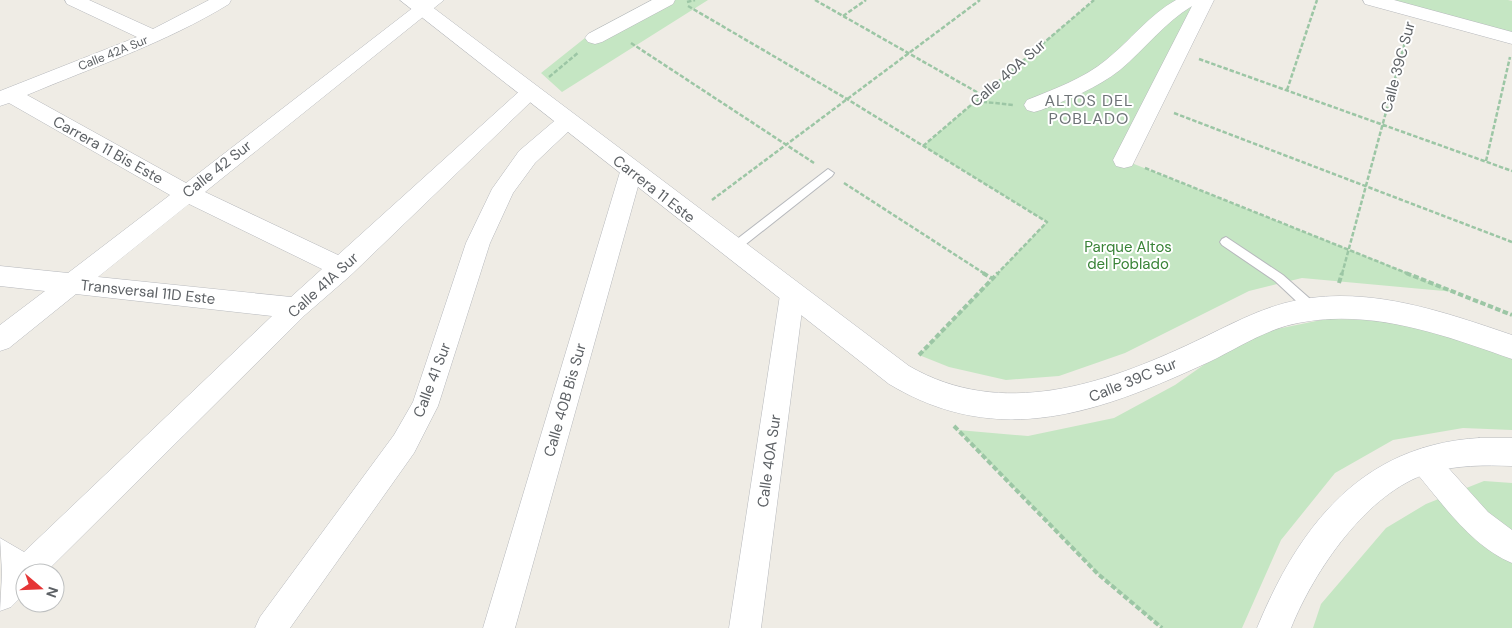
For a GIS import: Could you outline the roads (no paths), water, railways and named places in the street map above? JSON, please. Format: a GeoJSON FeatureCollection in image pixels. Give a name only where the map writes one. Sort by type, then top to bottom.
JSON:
{"type":"FeatureCollection","features":[{"type":"Feature","properties":{"kind":"street"},"geometry":{"type":"LineString","coordinates":[[74,0],[154,37]]}},
{"type":"Feature","properties":{"kind":"street","name":"Calle 42A Sur"},"geometry":{"type":"LineString","coordinates":[[5,97],[154,37],[196,17],[222,0]]}},
{"type":"Feature","properties":{"kind":"street"},"geometry":{"type":"LineString","coordinates":[[1034,105],[1090,80],[1113,65],[1167,13],[1190,0]]}},
{"type":"Feature","properties":{"kind":"street"},"geometry":{"type":"LineString","coordinates":[[1124,160],[1205,0]]}},
{"type":"Feature","properties":{"kind":"street"},"geometry":{"type":"LineString","coordinates":[[1372,0],[1512,38]]}},
{"type":"Feature","properties":{"kind":"street"},"geometry":{"type":"LineString","coordinates":[[602,34],[675,1]]}},
{"type":"Feature","properties":{"kind":"street","name":"Carrera 11 Este"},"geometry":{"type":"LineString","coordinates":[[423,3],[566,122],[899,376]]}},
{"type":"Feature","properties":{"kind":"street","name":"Calle 42 Sur"},"geometry":{"type":"LineString","coordinates":[[0,340],[423,3]]}},
{"type":"Feature","properties":{"kind":"street","name":"Calle 41A Sur"},"geometry":{"type":"LineString","coordinates":[[35,563],[296,308],[342,268],[530,93]]}},
{"type":"Feature","properties":{"kind":"street","name":"Carrera 11 Bis Este"},"geometry":{"type":"LineString","coordinates":[[5,97],[186,193],[342,268]]}},
{"type":"Feature","properties":{"kind":"street","name":"Calle 41 Sur"},"geometry":{"type":"LineString","coordinates":[[271,628],[375,487],[404,444],[425,406],[478,243],[503,189],[527,157],[566,122]]}},
{"type":"Feature","properties":{"kind":"street","name":"Calle 40B Bis Sur"},"geometry":{"type":"LineString","coordinates":[[499,628],[631,172]]}},
{"type":"Feature","properties":{"kind":"street","name":"Transversal 11D Este"},"geometry":{"type":"LineString","coordinates":[[0,276],[296,308]]}},
{"type":"Feature","properties":{"kind":"street","name":"Calle 40A Sur"},"geometry":{"type":"LineString","coordinates":[[746,628],[792,295]]}},
{"type":"Feature","properties":{"kind":"street","name":"Calle 39C Sur"},"geometry":{"type":"LineString","coordinates":[[899,376],[913,385],[968,401],[1006,406],[1053,406],[1105,394],[1265,320],[1323,308],[1378,308],[1408,314],[1457,327],[1512,347]]}},
{"type":"Feature","properties":{"kind":"street"},"geometry":{"type":"LineString","coordinates":[[1274,628],[1302,570],[1340,520],[1368,493],[1390,477],[1424,461],[1480,451],[1512,452]]}},
{"type":"Feature","properties":{"kind":"street"},"geometry":{"type":"LineString","coordinates":[[1424,461],[1478,522],[1512,548]]}},
{"type":"Feature","properties":{"kind":"street"},"geometry":{"type":"LineString","coordinates":[[0,553],[15,564]]}},
{"type":"Feature","properties":{"kind":"street","name":"Calle 41A Sur"},"geometry":{"type":"LineString","coordinates":[[0,596],[15,582]]}},
{"type":"Feature","properties":{"kind":"lane"},"geometry":{"type":"LineString","coordinates":[[732,249],[828,173]]}},
{"type":"Feature","properties":{"kind":"lane"},"geometry":{"type":"LineString","coordinates":[[1226,242],[1323,308]]}},
{"type":"Feature","properties":{"kind":"district","name":"ALTOS DEL POBLADO"},"geometry":{"type":"Point","coordinates":[1089,109]}},
{"type":"Feature","properties":{"kind":"park label","name":"Parque Altos del Poblado"},"geometry":{"type":"Point","coordinates":[1128,256]}}]}
